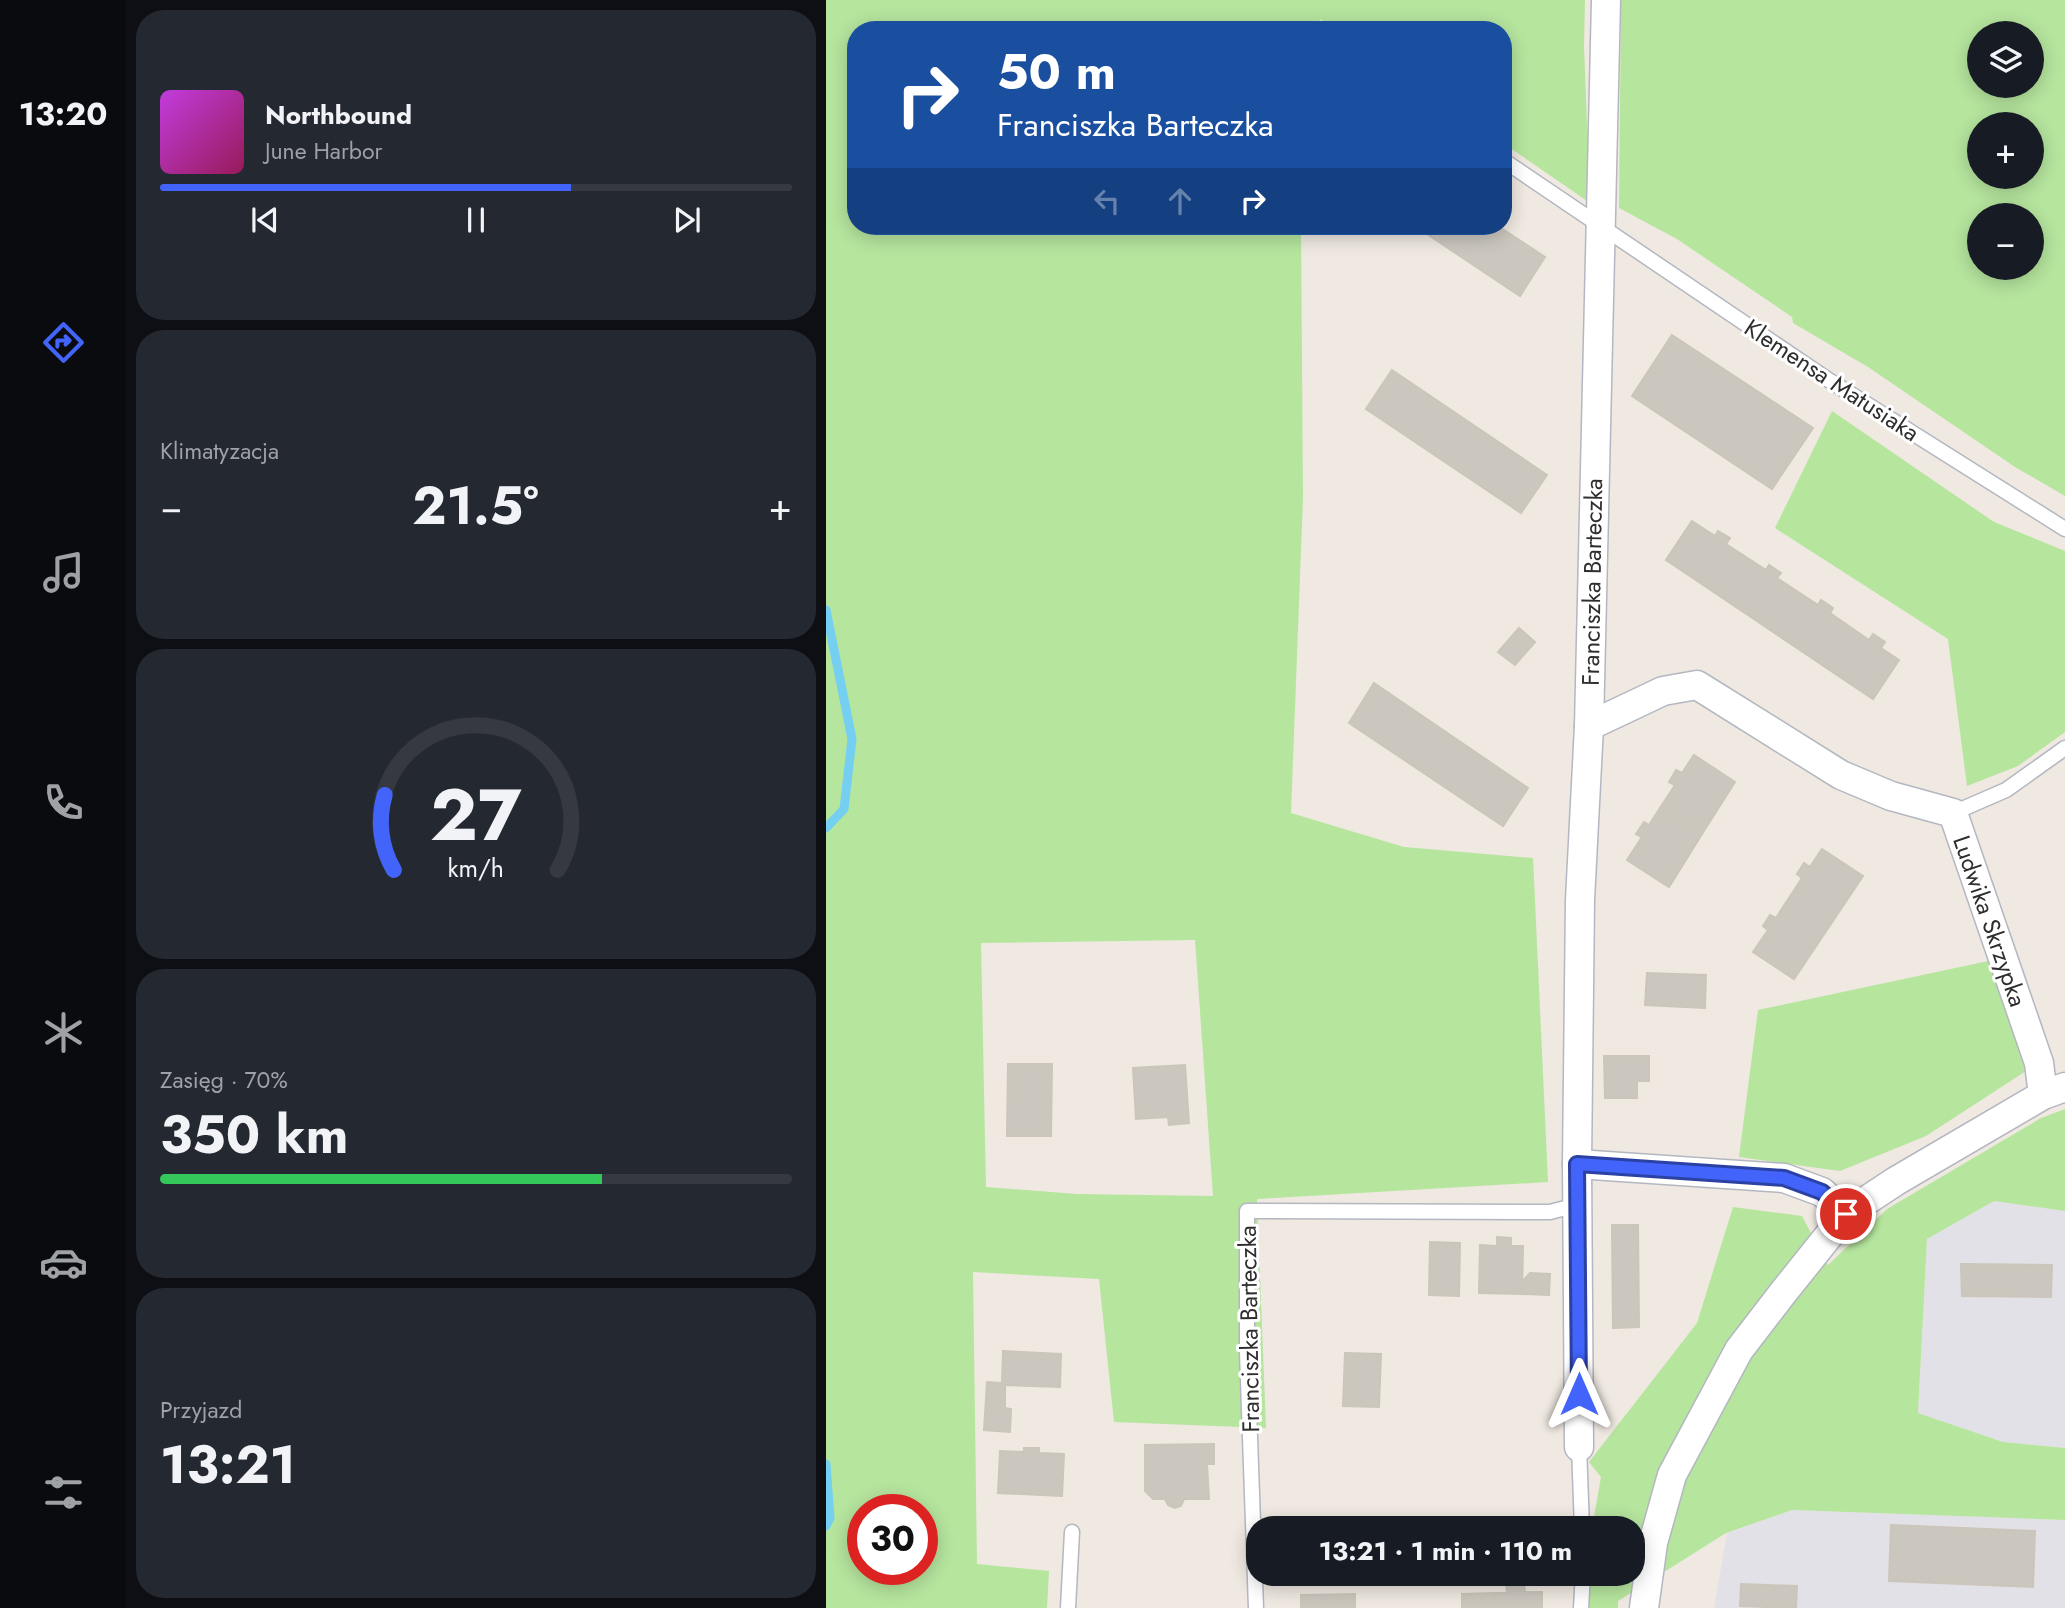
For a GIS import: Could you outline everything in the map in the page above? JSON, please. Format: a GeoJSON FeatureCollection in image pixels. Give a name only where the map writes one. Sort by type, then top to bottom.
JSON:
{"type":"FeatureCollection","features":[{"type":"Feature","properties":{"kind":"street","name":"Franciszka Barteczka"},"geometry":{"type":"LineString","coordinates":[[1579,1447],[1577,1164],[1580,900],[1589,726],[1606,0]]}},
{"type":"Feature","properties":{"kind":"street","name":"Ludwika Skrzypka"},"geometry":{"type":"LineString","coordinates":[[1589,726],[1663,691],[1696,685],[1841,775],[1902,799],[1953,813],[2035,1051],[2054,1091]]}},
{"type":"Feature","properties":{"kind":"street"},"geometry":{"type":"LineString","coordinates":[[1644,1608],[1653,1543],[1672,1475],[1739,1350],[1846,1214],[1896,1181],[2054,1091]]}},
{"type":"Feature","properties":{"kind":"street"},"geometry":{"type":"LineString","coordinates":[[1577,1164],[1784,1178],[1822,1192],[1846,1214]]}},
{"type":"Feature","properties":{"kind":"lane","name":"Klemensa Matusiaka"},"geometry":{"type":"LineString","coordinates":[[1512,166],[1830,381],[2065,529]]}},
{"type":"Feature","properties":{"kind":"lane"},"geometry":{"type":"LineString","coordinates":[[1953,813],[2006,790],[2065,748]]}},
{"type":"Feature","properties":{"kind":"lane","name":"Franciszka Barteczka"},"geometry":{"type":"LineString","coordinates":[[1256,1608],[1247,1352],[1247,1212],[1550,1212],[1577,1205]]}},
{"type":"Feature","properties":{"kind":"lane"},"geometry":{"type":"LineString","coordinates":[[1579,1447],[1582,1516]]}},
{"type":"Feature","properties":{"kind":"lane"},"geometry":{"type":"LineString","coordinates":[[1068,1608],[1072,1532]]}},
{"type":"Feature","properties":{"kind":"lane"},"geometry":{"type":"LineString","coordinates":[[1581,1608],[1582,1586]]}},
{"type":"Feature","properties":{"kind":"shaded area"},"geometry":{"type":"Polygon","coordinates":[[[1994,1201],[2065,1211],[2065,1448],[2003,1442],[1918,1413],[1927,1239],[1994,1201]]]}},
{"type":"Feature","properties":{"kind":"shaded area"},"geometry":{"type":"Polygon","coordinates":[[[1792,1510],[2065,1520],[2065,1608],[1714,1608],[1727,1533],[1792,1510]]]}},
{"type":"Feature","properties":{"kind":"green space"},"geometry":{"type":"Polygon","coordinates":[[[826,0],[1585,0],[1584,46],[1590,203],[1512,149],[1512,21],[847,21],[847,235],[1301,235],[1303,498],[1291,813],[1404,847],[1533,858],[1548,1182],[1257,1199],[1266,1428],[1114,1422],[1099,1279],[973,1272],[977,1564],[1049,1571],[1047,1608],[826,1608],[826,0]],[[1195,940],[981,943],[986,1187],[1077,1194],[1213,1196],[1195,940]]]}},
{"type":"Feature","properties":{"kind":"green space"},"geometry":{"type":"Polygon","coordinates":[[[1621,0],[2065,0],[2065,496],[2015,467],[1868,367],[1793,323],[1792,317],[1677,239],[1619,208],[1621,0]]]}},
{"type":"Feature","properties":{"kind":"green space"},"geometry":{"type":"Polygon","coordinates":[[[1832,411],[1994,522],[2065,551],[2065,732],[2018,766],[1967,786],[1948,639],[1775,528],[1832,411]]]}},
{"type":"Feature","properties":{"kind":"green space"},"geometry":{"type":"Polygon","coordinates":[[[1993,960],[2026,1071],[1926,1136],[1840,1171],[1739,1157],[1758,1010],[1993,960]]]}},
{"type":"Feature","properties":{"kind":"green space"},"geometry":{"type":"Polygon","coordinates":[[[2065,1109],[2065,1211],[1994,1201],[1927,1239],[1918,1413],[2003,1442],[2065,1448],[2065,1520],[1792,1510],[1726,1533],[1645,1584],[1645,1516],[1594,1516],[1601,1477],[1589,1462],[1697,1323],[1733,1207],[1802,1216],[1828,1265],[1887,1209],[2041,1118],[2065,1109]]]}},
{"type":"Feature","properties":{"kind":"green space"},"geometry":{"type":"Polygon","coordinates":[[[1582,1586],[1642,1586],[1618,1601],[1618,1608],[1579,1608],[1582,1586]]]}},
{"type":"Feature","properties":{"kind":"building"},"geometry":{"type":"Polygon","coordinates":[[[1428,235],[1512,235],[1545,257],[1520,296],[1428,235]]]}},
{"type":"Feature","properties":{"kind":"building"},"geometry":{"type":"Polygon","coordinates":[[[1672,335],[1813,428],[1772,489],[1632,396],[1672,335]]]}},
{"type":"Feature","properties":{"kind":"building"},"geometry":{"type":"Polygon","coordinates":[[[1392,370],[1547,475],[1521,513],[1366,409],[1392,370]]]}},
{"type":"Feature","properties":{"kind":"building"},"geometry":{"type":"Polygon","coordinates":[[[1692,521],[1715,536],[1718,531],[1730,538],[1726,544],[1766,570],[1769,565],[1781,573],[1777,578],[1818,605],[1821,600],[1833,608],[1830,613],[1869,640],[1873,634],[1885,642],[1881,648],[1899,660],[1873,699],[1666,560],[1692,521]]]}},
{"type":"Feature","properties":{"kind":"building"},"geometry":{"type":"Polygon","coordinates":[[[1519,628],[1535,642],[1515,665],[1498,652],[1519,628]]]}},
{"type":"Feature","properties":{"kind":"building"},"geometry":{"type":"Polygon","coordinates":[[[1374,683],[1528,788],[1503,826],[1349,723],[1374,683]]]}},
{"type":"Feature","properties":{"kind":"building"},"geometry":{"type":"Polygon","coordinates":[[[1694,755],[1735,782],[1702,834],[1660,808],[1675,785],[1669,782],[1676,770],[1682,773],[1694,755]]]}},
{"type":"Feature","properties":{"kind":"building"},"geometry":{"type":"Polygon","coordinates":[[[1660,808],[1702,834],[1669,887],[1627,860],[1642,837],[1636,834],[1644,822],[1649,825],[1660,808]]]}},
{"type":"Feature","properties":{"kind":"building"},"geometry":{"type":"Polygon","coordinates":[[[1822,849],[1863,876],[1794,979],[1753,952],[1768,930],[1763,926],[1770,915],[1776,918],[1802,878],[1797,874],[1804,863],[1810,867],[1822,849]]]}},
{"type":"Feature","properties":{"kind":"building"},"geometry":{"type":"Polygon","coordinates":[[[1647,973],[1706,975],[1705,1008],[1645,1005],[1647,973]]]}},
{"type":"Feature","properties":{"kind":"building"},"geometry":{"type":"Polygon","coordinates":[[[1604,1056],[1649,1056],[1649,1081],[1637,1081],[1637,1098],[1605,1098],[1604,1056]]]}},
{"type":"Feature","properties":{"kind":"building"},"geometry":{"type":"Polygon","coordinates":[[[1008,1064],[1052,1064],[1051,1136],[1007,1136],[1008,1064]]]}},
{"type":"Feature","properties":{"kind":"building"},"geometry":{"type":"Polygon","coordinates":[[[1185,1065],[1189,1123],[1169,1125],[1168,1117],[1136,1119],[1133,1068],[1185,1065]]]}},
{"type":"Feature","properties":{"kind":"building"},"geometry":{"type":"Polygon","coordinates":[[[1612,1225],[1638,1225],[1639,1327],[1613,1328],[1612,1225]]]}},
{"type":"Feature","properties":{"kind":"building"},"geometry":{"type":"Polygon","coordinates":[[[1497,1237],[1511,1238],[1511,1246],[1523,1246],[1522,1294],[1479,1293],[1480,1245],[1497,1246],[1497,1237]]]}},
{"type":"Feature","properties":{"kind":"building"},"geometry":{"type":"Polygon","coordinates":[[[1430,1242],[1460,1243],[1459,1296],[1429,1295],[1430,1242]]]}},
{"type":"Feature","properties":{"kind":"building"},"geometry":{"type":"Polygon","coordinates":[[[1961,1264],[2052,1265],[2051,1297],[1962,1296],[1961,1264]]]}},
{"type":"Feature","properties":{"kind":"building"},"geometry":{"type":"Polygon","coordinates":[[[1530,1273],[1550,1274],[1549,1295],[1522,1294],[1523,1281],[1530,1273]]]}},
{"type":"Feature","properties":{"kind":"building"},"geometry":{"type":"Polygon","coordinates":[[[1003,1351],[1061,1354],[1060,1387],[1005,1385],[1005,1408],[1011,1409],[1010,1432],[984,1430],[987,1382],[1002,1383],[1003,1351]]]}},
{"type":"Feature","properties":{"kind":"building"},"geometry":{"type":"Polygon","coordinates":[[[1345,1353],[1381,1354],[1379,1407],[1343,1406],[1345,1353]]]}},
{"type":"Feature","properties":{"kind":"building"},"geometry":{"type":"Polygon","coordinates":[[[1214,1444],[1214,1464],[1207,1464],[1209,1499],[1184,1499],[1181,1506],[1175,1508],[1168,1505],[1165,1499],[1153,1499],[1145,1491],[1145,1445],[1214,1444]]]}},
{"type":"Feature","properties":{"kind":"building"},"geometry":{"type":"Polygon","coordinates":[[[1024,1448],[1039,1448],[1039,1453],[1064,1454],[1062,1496],[998,1493],[1000,1451],[1024,1452],[1024,1448]]]}},
{"type":"Feature","properties":{"kind":"building"},"geometry":{"type":"Polygon","coordinates":[[[1891,1525],[2035,1531],[2033,1587],[1889,1581],[1891,1525]]]}},
{"type":"Feature","properties":{"kind":"building"},"geometry":{"type":"Polygon","coordinates":[[[1741,1584],[1797,1586],[1796,1608],[1740,1606],[1741,1584]]]}},
{"type":"Feature","properties":{"kind":"building"},"geometry":{"type":"Polygon","coordinates":[[[1506,1586],[1524,1586],[1525,1592],[1542,1592],[1542,1608],[1495,1608],[1495,1593],[1507,1593],[1506,1586]]]}},
{"type":"Feature","properties":{"kind":"building"},"geometry":{"type":"Polygon","coordinates":[[[1495,1593],[1495,1608],[1462,1608],[1462,1594],[1495,1593]]]}},
{"type":"Feature","properties":{"kind":"building"},"geometry":{"type":"Polygon","coordinates":[[[1355,1594],[1355,1608],[1301,1608],[1301,1595],[1355,1594]]]}},
{"type":"Feature","properties":{"kind":"waterway"},"geometry":{"type":"LineString","coordinates":[[826,610],[852,739],[844,809],[826,828]]}},
{"type":"Feature","properties":{"kind":"waterway"},"geometry":{"type":"LineString","coordinates":[[826,1464],[830,1518],[826,1526]]}},
{"type":"Feature","properties":{"kind":"route"},"geometry":{"type":"LineString","coordinates":[[1579,1394],[1577,1164],[1784,1178],[1822,1192],[1846,1214]]}}]}
